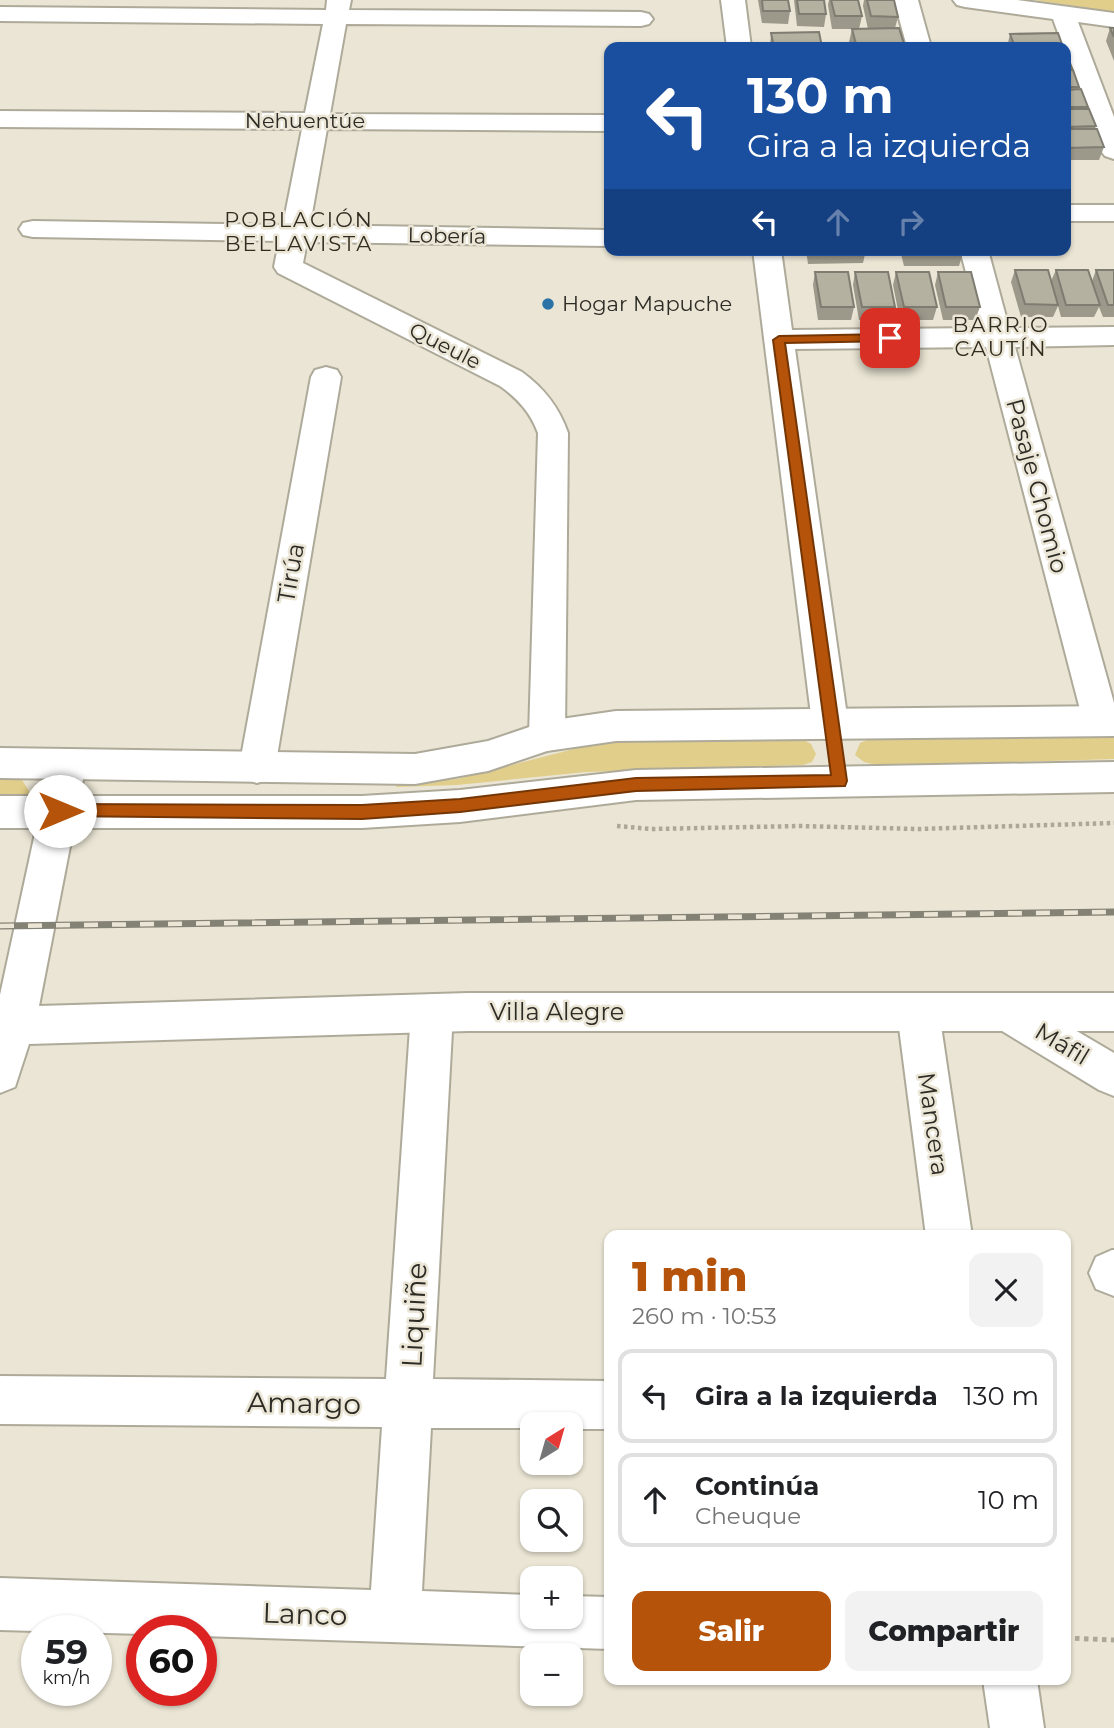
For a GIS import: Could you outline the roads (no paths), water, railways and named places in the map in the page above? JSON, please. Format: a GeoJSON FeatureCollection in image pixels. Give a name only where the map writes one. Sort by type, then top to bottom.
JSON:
{"type":"FeatureCollection","features":[{"type":"Feature","properties":{"kind":"street"},"geometry":{"type":"LineString","coordinates":[[733,0],[738,42]]}},
{"type":"Feature","properties":{"kind":"street"},"geometry":{"type":"LineString","coordinates":[[906,0],[918,42]]}},
{"type":"Feature","properties":{"kind":"street"},"geometry":{"type":"LineString","coordinates":[[965,0],[1114,20]]}},
{"type":"Feature","properties":{"kind":"street"},"geometry":{"type":"LineString","coordinates":[[3,11],[338,8],[641,19]]}},
{"type":"Feature","properties":{"kind":"street","name":"Queule"},"geometry":{"type":"LineString","coordinates":[[338,8],[288,267],[511,379],[534,398],[549,420],[553,432],[547,737]]}},
{"type":"Feature","properties":{"kind":"street"},"geometry":{"type":"LineString","coordinates":[[1063,13],[1105,102],[1114,151]]}},
{"type":"Feature","properties":{"kind":"street","name":"Nehuentúe"},"geometry":{"type":"LineString","coordinates":[[0,119],[604,123]]}},
{"type":"Feature","properties":{"kind":"street"},"geometry":{"type":"LineString","coordinates":[[1071,214],[1114,213]]}},
{"type":"Feature","properties":{"kind":"street","name":"Lobería"},"geometry":{"type":"LineString","coordinates":[[33,229],[604,238]]}},
{"type":"Feature","properties":{"kind":"street"},"geometry":{"type":"LineString","coordinates":[[768,256],[839,781]]}},
{"type":"Feature","properties":{"kind":"street","name":"Pasaje Chomio"},"geometry":{"type":"LineString","coordinates":[[976,256],[1107,721]]}},
{"type":"Feature","properties":{"kind":"street"},"geometry":{"type":"LineString","coordinates":[[779,340],[1114,336]]}},
{"type":"Feature","properties":{"kind":"street","name":"Tirúa"},"geometry":{"type":"LineString","coordinates":[[257,768],[326,377]]}},
{"type":"Feature","properties":{"kind":"street"},"geometry":{"type":"LineString","coordinates":[[0,763],[415,769],[488,756],[547,737],[616,726],[1107,721]]}},
{"type":"Feature","properties":{"kind":"street"},"geometry":{"type":"LineString","coordinates":[[0,1073],[7,1026],[60,811],[68,764]]}},
{"type":"Feature","properties":{"kind":"street"},"geometry":{"type":"LineString","coordinates":[[0,811],[362,812],[460,806],[636,785],[1114,777]]}},
{"type":"Feature","properties":{"kind":"street","name":"Mancera"},"geometry":{"type":"LineString","coordinates":[[918,1012],[947,1230]]}},
{"type":"Feature","properties":{"kind":"street","name":"Villa Alegre"},"geometry":{"type":"LineString","coordinates":[[7,1026],[432,1013],[1114,1012]]}},
{"type":"Feature","properties":{"kind":"street","name":"Liquiñe"},"geometry":{"type":"LineString","coordinates":[[395,1616],[432,1013]]}},
{"type":"Feature","properties":{"kind":"street","name":"Máfil"},"geometry":{"type":"LineString","coordinates":[[1009,1013],[1114,1076]]}},
{"type":"Feature","properties":{"kind":"street","name":"Amargo"},"geometry":{"type":"LineString","coordinates":[[0,1400],[604,1405]]}},
{"type":"Feature","properties":{"kind":"street","name":"Lanco"},"geometry":{"type":"LineString","coordinates":[[0,1604],[604,1623]]}},
{"type":"Feature","properties":{"kind":"street"},"geometry":{"type":"LineString","coordinates":[[1011,1685],[1017,1728]]}},
{"type":"Feature","properties":{"kind":"railway"},"geometry":{"type":"LineString","coordinates":[[0,926],[1114,912]]}},
{"type":"Feature","properties":{"kind":"place","name":"Hogar Mapuche"},"geometry":{"type":"Point","coordinates":[548,304]}},
{"type":"Feature","properties":{"kind":"district","name":"POBLACIÓN BELLAVISTA"},"geometry":{"type":"Point","coordinates":[299,232]}},
{"type":"Feature","properties":{"kind":"district","name":"BARRIO CAUTÍN"},"geometry":{"type":"Point","coordinates":[1001,337]}}]}
